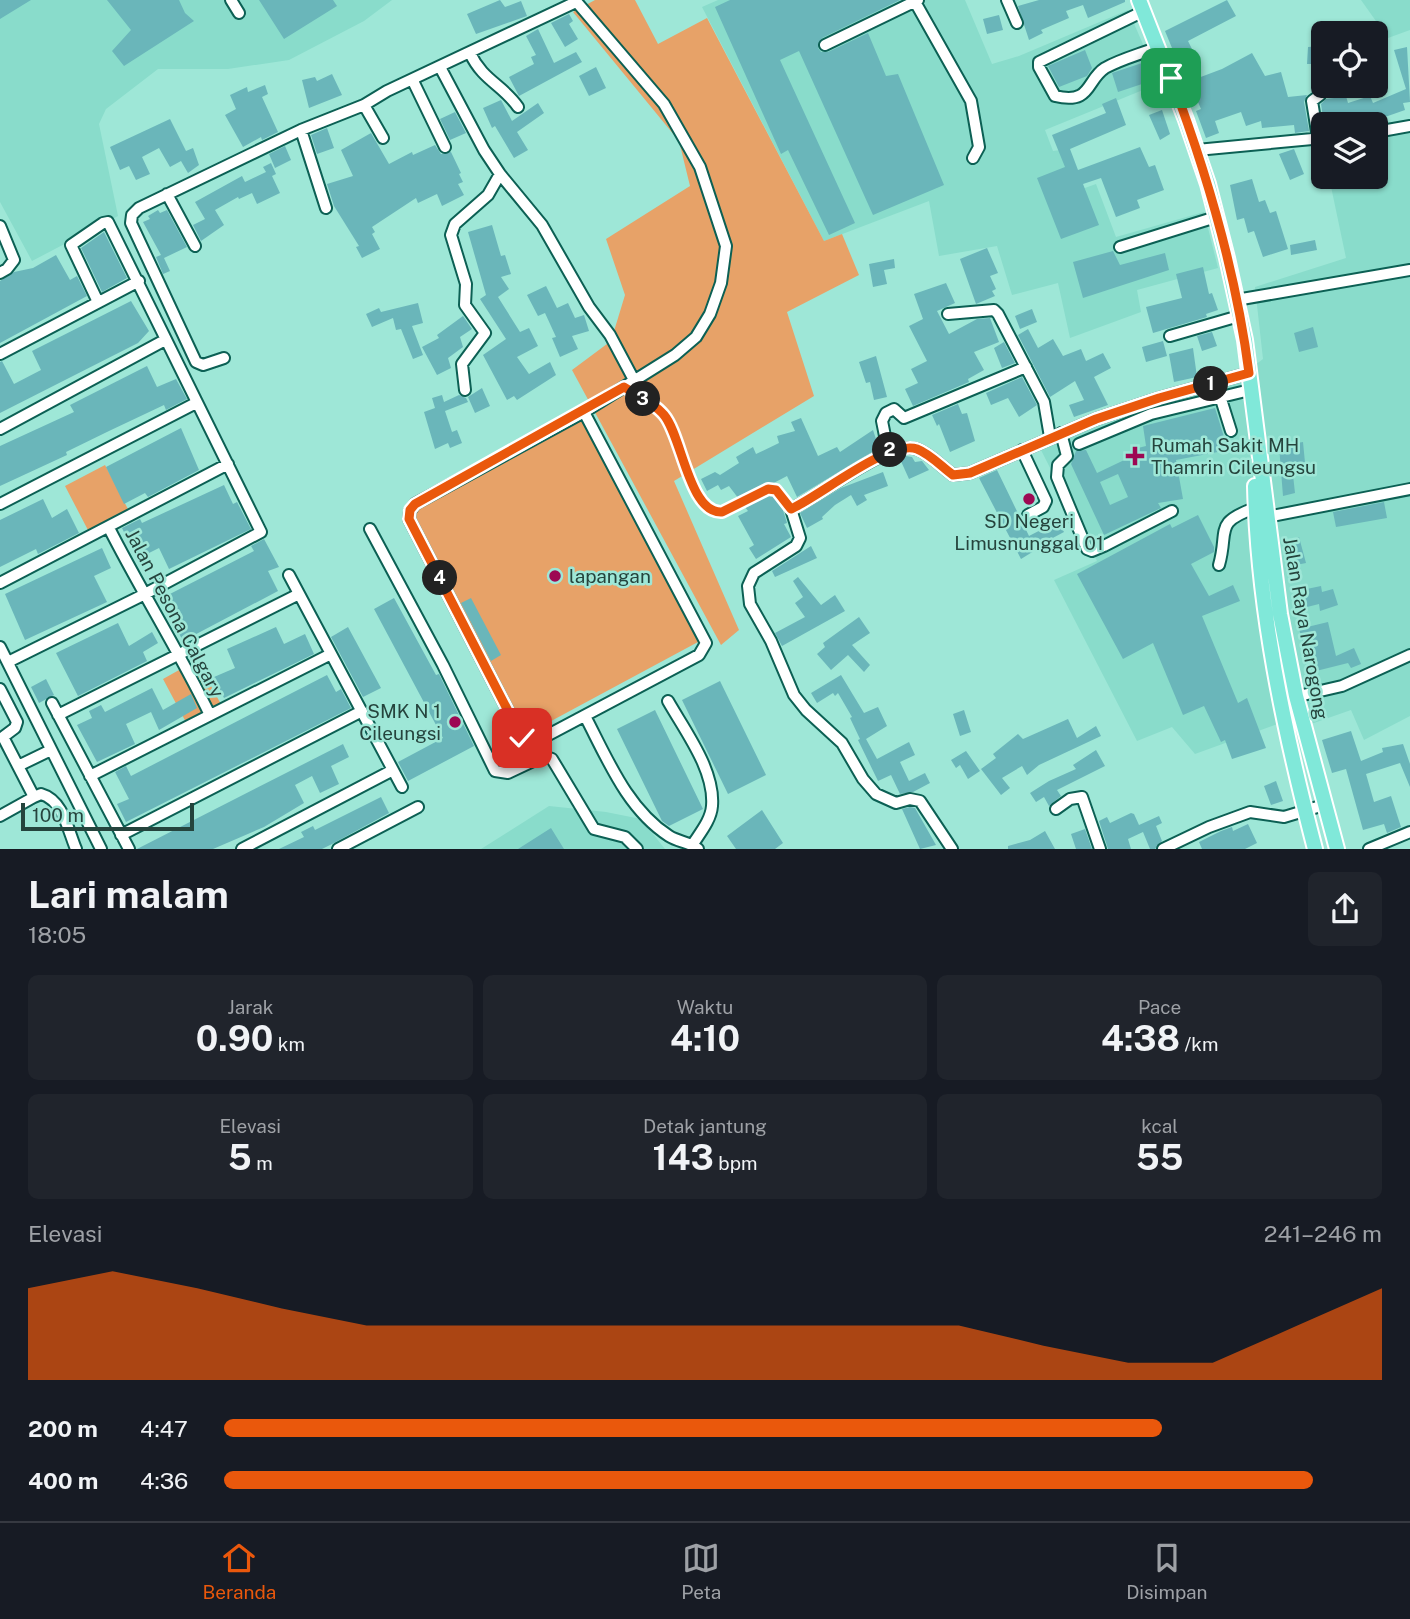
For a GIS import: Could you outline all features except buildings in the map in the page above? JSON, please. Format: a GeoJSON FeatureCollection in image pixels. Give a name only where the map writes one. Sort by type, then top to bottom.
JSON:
{"type":"FeatureCollection","features":[{"type":"Feature","properties":{"kind":"main road","name":"Jalan Raya Narogong"},"geometry":{"type":"LineString","coordinates":[[1141,6],[1196,150],[1216,217],[1240,316],[1280,614],[1296,696],[1336,849]]}},
{"type":"Feature","properties":{"kind":"main road","name":"Jalan Raya Narogong"},"geometry":{"type":"LineString","coordinates":[[1252,412],[1255,508],[1265,616],[1280,700],[1315,849]]}},
{"type":"Feature","properties":{"kind":"street"},"geometry":{"type":"LineString","coordinates":[[230,0],[239,13]]}},
{"type":"Feature","properties":{"kind":"street"},"geometry":{"type":"LineString","coordinates":[[1007,0],[1017,23]]}},
{"type":"Feature","properties":{"kind":"street"},"geometry":{"type":"LineString","coordinates":[[223,358],[203,365],[196,362],[131,223],[132,215],[144,203],[301,130],[364,105],[576,1],[664,104],[700,167],[726,246],[721,283],[710,314],[696,337],[676,355],[584,412],[415,504],[410,510],[409,519],[522,738],[533,743],[699,655],[706,643],[584,412]]}},
{"type":"Feature","properties":{"kind":"street"},"geometry":{"type":"LineString","coordinates":[[825,45],[915,1],[971,101],[979,147],[973,158]]}},
{"type":"Feature","properties":{"kind":"street"},"geometry":{"type":"LineString","coordinates":[[1141,6],[1039,62],[1039,66],[1055,96],[1066,99],[1079,96],[1092,85],[1103,69],[1158,47]]}},
{"type":"Feature","properties":{"kind":"street"},"geometry":{"type":"LineString","coordinates":[[470,52],[486,79],[510,96],[518,107]]}},
{"type":"Feature","properties":{"kind":"street"},"geometry":{"type":"LineString","coordinates":[[440,67],[500,174],[542,225],[589,307],[610,335],[629,385]]}},
{"type":"Feature","properties":{"kind":"street"},"geometry":{"type":"LineString","coordinates":[[413,81],[445,148]]}},
{"type":"Feature","properties":{"kind":"street"},"geometry":{"type":"LineString","coordinates":[[364,105],[383,138]]}},
{"type":"Feature","properties":{"kind":"street"},"geometry":{"type":"LineString","coordinates":[[1388,130],[1410,126]]}},
{"type":"Feature","properties":{"kind":"street"},"geometry":{"type":"LineString","coordinates":[[301,130],[326,208]]}},
{"type":"Feature","properties":{"kind":"street"},"geometry":{"type":"LineString","coordinates":[[1196,150],[1311,139]]}},
{"type":"Feature","properties":{"kind":"street"},"geometry":{"type":"LineString","coordinates":[[465,390],[462,364],[485,333],[465,305],[466,284],[451,235],[455,224],[488,195],[500,174]]}},
{"type":"Feature","properties":{"kind":"street"},"geometry":{"type":"LineString","coordinates":[[167,194],[195,246]]}},
{"type":"Feature","properties":{"kind":"street"},"geometry":{"type":"LineString","coordinates":[[1120,247],[1216,217]]}},
{"type":"Feature","properties":{"kind":"street"},"geometry":{"type":"LineString","coordinates":[[8,662],[143,595],[261,532],[165,340],[113,226],[108,222],[71,245],[98,302]]}},
{"type":"Feature","properties":{"kind":"street"},"geometry":{"type":"LineString","coordinates":[[0,226],[14,260],[0,273]]}},
{"type":"Feature","properties":{"kind":"street"},"geometry":{"type":"LineString","coordinates":[[1236,300],[1410,270]]}},
{"type":"Feature","properties":{"kind":"street"},"geometry":{"type":"LineString","coordinates":[[0,354],[139,281]]}},
{"type":"Feature","properties":{"kind":"street"},"geometry":{"type":"LineString","coordinates":[[948,314],[994,310],[1044,402],[1067,456],[1058,465],[1056,477],[1087,549],[1093,551],[1104,547],[1172,511]]}},
{"type":"Feature","properties":{"kind":"street"},"geometry":{"type":"LineString","coordinates":[[1170,336],[1240,316]]}},
{"type":"Feature","properties":{"kind":"street"},"geometry":{"type":"LineString","coordinates":[[0,429],[165,340]]}},
{"type":"Feature","properties":{"kind":"street"},"geometry":{"type":"LineString","coordinates":[[888,451],[882,421],[886,413],[894,409],[904,418],[1026,367]]}},
{"type":"Feature","properties":{"kind":"street"},"geometry":{"type":"LineString","coordinates":[[952,849],[920,801],[910,799],[896,803],[876,794],[863,779],[842,743],[806,710],[794,695],[771,641],[750,604],[748,586],[754,573],[796,546],[800,538],[791,509],[809,502],[830,485],[888,451],[900,448],[917,449],[953,475],[970,473],[1056,435],[1159,398],[1249,373]]}},
{"type":"Feature","properties":{"kind":"street"},"geometry":{"type":"LineString","coordinates":[[1079,444],[1151,414],[1250,390]]}},
{"type":"Feature","properties":{"kind":"street"},"geometry":{"type":"LineString","coordinates":[[1220,396],[1231,431]]}},
{"type":"Feature","properties":{"kind":"street"},"geometry":{"type":"LineString","coordinates":[[0,504],[196,403]]}},
{"type":"Feature","properties":{"kind":"street"},"geometry":{"type":"LineString","coordinates":[[1022,450],[1046,501],[1043,506],[1028,515]]}},
{"type":"Feature","properties":{"kind":"street"},"geometry":{"type":"LineString","coordinates":[[0,583],[228,464]]}},
{"type":"Feature","properties":{"kind":"street"},"geometry":{"type":"LineString","coordinates":[[1267,517],[1410,489]]}},
{"type":"Feature","properties":{"kind":"street"},"geometry":{"type":"LineString","coordinates":[[1219,565],[1225,525],[1237,515],[1255,508]]}},
{"type":"Feature","properties":{"kind":"street","name":"Jalan Pesona Calgary"},"geometry":{"type":"LineString","coordinates":[[108,528],[143,595],[180,654],[210,715]]}},
{"type":"Feature","properties":{"kind":"street"},"geometry":{"type":"LineString","coordinates":[[370,529],[443,665],[495,771],[508,773],[544,756],[552,759],[594,829],[625,837],[637,849]]}},
{"type":"Feature","properties":{"kind":"street"},"geometry":{"type":"LineString","coordinates":[[289,575],[402,787]]}},
{"type":"Feature","properties":{"kind":"street"},"geometry":{"type":"LineString","coordinates":[[58,715],[299,594]]}},
{"type":"Feature","properties":{"kind":"street"},"geometry":{"type":"LineString","coordinates":[[0,647],[101,849]]}},
{"type":"Feature","properties":{"kind":"street"},"geometry":{"type":"LineString","coordinates":[[90,776],[331,654]]}},
{"type":"Feature","properties":{"kind":"street"},"geometry":{"type":"LineString","coordinates":[[1280,700],[1342,686],[1410,655]]}},
{"type":"Feature","properties":{"kind":"street"},"geometry":{"type":"LineString","coordinates":[[0,689],[17,722],[15,728],[1,738],[34,797]]}},
{"type":"Feature","properties":{"kind":"street"},"geometry":{"type":"LineString","coordinates":[[585,716],[619,780],[640,812],[670,837],[696,847],[712,806],[707,773],[668,701]]}},
{"type":"Feature","properties":{"kind":"street"},"geometry":{"type":"LineString","coordinates":[[52,703],[129,849]]}},
{"type":"Feature","properties":{"kind":"street"},"geometry":{"type":"LineString","coordinates":[[121,835],[362,711]]}},
{"type":"Feature","properties":{"kind":"street"},"geometry":{"type":"LineString","coordinates":[[18,766],[51,750]]}},
{"type":"Feature","properties":{"kind":"street"},"geometry":{"type":"LineString","coordinates":[[242,849],[394,770]]}},
{"type":"Feature","properties":{"kind":"street"},"geometry":{"type":"LineString","coordinates":[[0,816],[41,794],[51,796],[57,803],[76,849]]}},
{"type":"Feature","properties":{"kind":"street"},"geometry":{"type":"LineString","coordinates":[[1056,809],[1070,799],[1082,797],[1100,849]]}},
{"type":"Feature","properties":{"kind":"street"},"geometry":{"type":"LineString","coordinates":[[1163,849],[1182,845],[1250,812],[1284,817],[1324,805]]}},
{"type":"Feature","properties":{"kind":"street"},"geometry":{"type":"LineString","coordinates":[[338,849],[418,807]]}},
{"type":"Feature","properties":{"kind":"street"},"geometry":{"type":"LineString","coordinates":[[1369,849],[1410,832]]}},
{"type":"Feature","properties":{"kind":"path"},"geometry":{"type":"LineString","coordinates":[[629,385],[664,415],[694,487],[710,511],[722,512],[768,489],[776,490],[791,509]]}},
{"type":"Feature","properties":{"kind":"shaded area"},"geometry":{"type":"Polygon","coordinates":[[[0,0],[392,0],[364,21],[289,60],[228,69],[158,69],[106,109],[99,124],[118,216],[32,261],[0,202],[0,0]]]}},
{"type":"Feature","properties":{"kind":"shaded area"},"geometry":{"type":"Polygon","coordinates":[[[595,0],[635,0],[658,44],[707,18],[824,241],[842,234],[859,275],[787,312],[814,396],[674,481],[739,630],[721,645],[572,370],[611,341],[625,295],[606,239],[690,186],[679,141],[573,12],[595,0]]]}},
{"type":"Feature","properties":{"kind":"shaded area"},"geometry":{"type":"Polygon","coordinates":[[[718,0],[965,0],[992,64],[1019,56],[1128,10],[1160,83],[1045,130],[1053,151],[1069,149],[1082,189],[1096,184],[1116,237],[1204,212],[1218,268],[1137,290],[1141,312],[1070,338],[1058,283],[1012,295],[997,246],[939,256],[929,201],[824,241],[702,7],[718,0]]]}},
{"type":"Feature","properties":{"kind":"shaded area"},"geometry":{"type":"Polygon","coordinates":[[[1361,0],[1410,0],[1410,30],[1388,38],[1388,21],[1376,21],[1361,0]]]}},
{"type":"Feature","properties":{"kind":"shaded area"},"geometry":{"type":"Polygon","coordinates":[[[1410,123],[1410,716],[1364,740],[1351,710],[1311,724],[1308,713],[1195,754],[1172,727],[1137,741],[1054,580],[1097,561],[1040,448],[1058,430],[1255,365],[1263,359],[1255,287],[1346,258],[1332,189],[1388,189],[1388,124],[1410,123]]]}},
{"type":"Feature","properties":{"kind":"shaded area","name":"lapangan"},"geometry":{"type":"Polygon","coordinates":[[[583,417],[698,642],[527,734],[412,510],[583,417]]]}},
{"type":"Feature","properties":{"kind":"shaded area"},"geometry":{"type":"Polygon","coordinates":[[[105,465],[129,511],[89,532],[65,486],[105,465]]]}},
{"type":"Feature","properties":{"kind":"shaded area"},"geometry":{"type":"Polygon","coordinates":[[[197,660],[223,708],[188,726],[163,679],[197,660]]]}},
{"type":"Feature","properties":{"kind":"shaded area"},"geometry":{"type":"Polygon","coordinates":[[[549,806],[641,819],[665,849],[481,849],[549,806]]]}},
{"type":"Feature","properties":{"kind":"place","name":"Rumah Sakit MH Thamrin Cileungsu"},"geometry":{"type":"Point","coordinates":[1135,456]}},
{"type":"Feature","properties":{"kind":"place","name":"SD Negeri Limusnunggal 01"},"geometry":{"type":"Point","coordinates":[1029,499]}},
{"type":"Feature","properties":{"kind":"place","name":"lapangan"},"geometry":{"type":"Point","coordinates":[555,576]}},
{"type":"Feature","properties":{"kind":"place","name":"SMK N 1 Cileungsi"},"geometry":{"type":"Point","coordinates":[455,722]}},
{"type":"Feature","properties":{"kind":"route"},"geometry":{"type":"LineString","coordinates":[[522,738],[409,519],[410,510],[415,504],[584,412],[624,387],[664,415],[704,505],[710,511],[722,512],[768,489],[776,490],[791,509],[809,502],[830,485],[888,451],[900,448],[917,449],[953,475],[970,473],[1096,419],[1249,373],[1240,316],[1208,184],[1171,78]]}}]}
